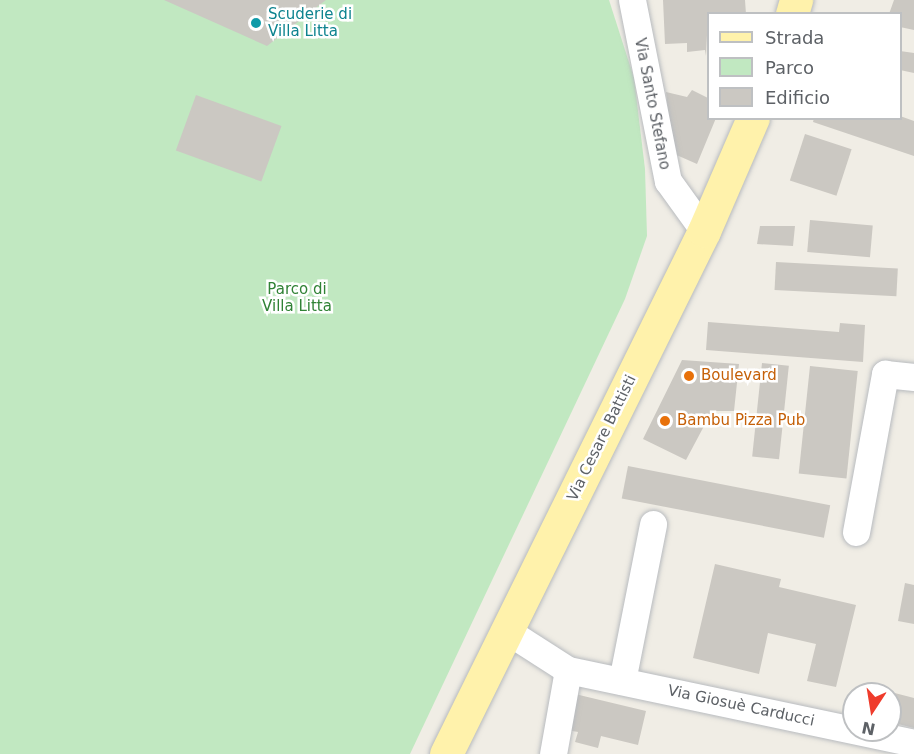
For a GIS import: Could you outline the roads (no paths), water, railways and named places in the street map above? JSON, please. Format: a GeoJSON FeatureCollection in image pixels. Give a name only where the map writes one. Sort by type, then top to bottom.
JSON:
{"type":"FeatureCollection","features":[{"type":"Feature","properties":{"kind":"main road","name":"Via Cesare Battisti"},"geometry":{"type":"LineString","coordinates":[[446,754],[704,231],[752,120]]}},
{"type":"Feature","properties":{"kind":"street","name":"Via Santo Stefano"},"geometry":{"type":"LineString","coordinates":[[632,0],[668,181],[704,231]]}},
{"type":"Feature","properties":{"kind":"street"},"geometry":{"type":"LineString","coordinates":[[856,532],[885,374],[914,376]]}},
{"type":"Feature","properties":{"kind":"street"},"geometry":{"type":"LineString","coordinates":[[622,681],[653,524]]}},
{"type":"Feature","properties":{"kind":"street","name":"Via Giosuè Carducci"},"geometry":{"type":"LineString","coordinates":[[507,631],[568,670],[914,743]]}},
{"type":"Feature","properties":{"kind":"street"},"geometry":{"type":"LineString","coordinates":[[553,754],[568,670]]}},
{"type":"Feature","properties":{"kind":"place","name":"Scuderie di Villa Litta"},"geometry":{"type":"Point","coordinates":[256,23]}},
{"type":"Feature","properties":{"kind":"place","name":"Boulevard"},"geometry":{"type":"Point","coordinates":[689,376]}},
{"type":"Feature","properties":{"kind":"place","name":"Bambu Pizza Pub"},"geometry":{"type":"Point","coordinates":[665,421]}},
{"type":"Feature","properties":{"kind":"park label","name":"Parco di Villa Litta"},"geometry":{"type":"Point","coordinates":[297,298]}}]}
